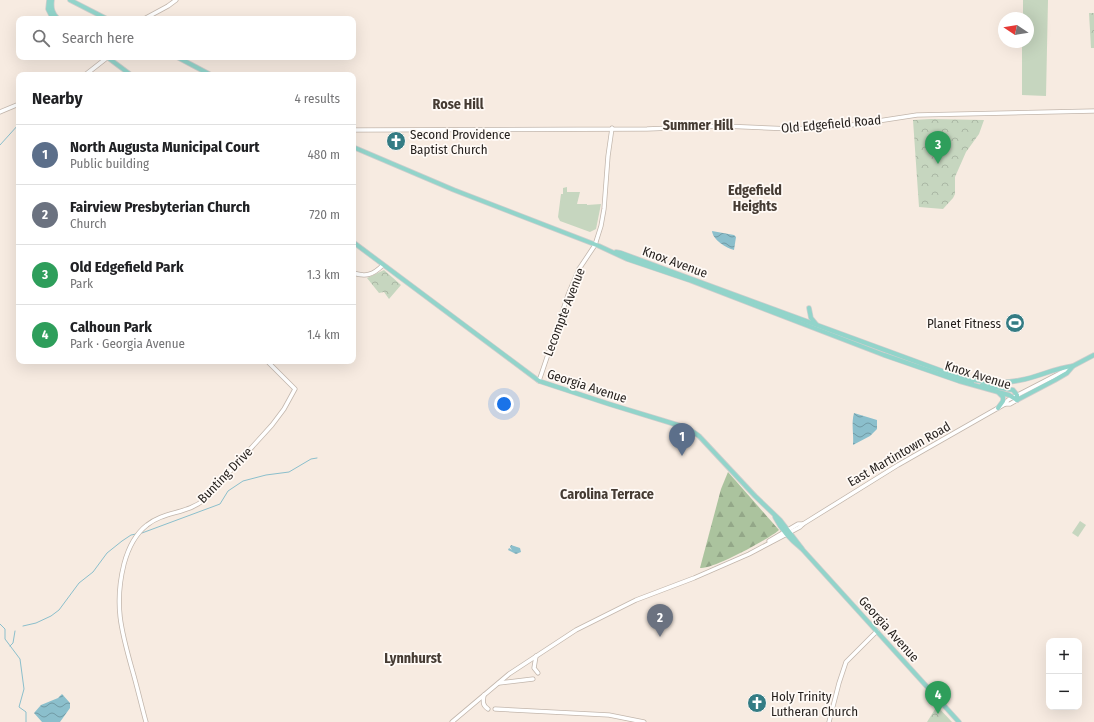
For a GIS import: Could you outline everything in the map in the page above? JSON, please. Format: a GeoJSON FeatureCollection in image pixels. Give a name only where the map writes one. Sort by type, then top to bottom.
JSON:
{"type":"FeatureCollection","features":[{"type":"Feature","properties":{"kind":"main road"},"geometry":{"type":"LineString","coordinates":[[49,0],[48,11],[51,16]]}},
{"type":"Feature","properties":{"kind":"main road"},"geometry":{"type":"LineString","coordinates":[[52,0],[53,13],[56,16]]}},
{"type":"Feature","properties":{"kind":"main road"},"geometry":{"type":"LineString","coordinates":[[70,0],[101,16]]}},
{"type":"Feature","properties":{"kind":"main road"},"geometry":{"type":"LineString","coordinates":[[112,60],[127,72]]}},
{"type":"Feature","properties":{"kind":"main road"},"geometry":{"type":"LineString","coordinates":[[183,60],[205,72]]}},
{"type":"Feature","properties":{"kind":"main road","name":"Knox Avenue"},"geometry":{"type":"LineString","coordinates":[[356,148],[627,259],[688,280],[884,355],[959,381],[1016,397]]}},
{"type":"Feature","properties":{"kind":"main road","name":"Georgia Avenue"},"geometry":{"type":"LineString","coordinates":[[356,244],[539,381],[693,431],[774,515],[787,532],[959,722]]}},
{"type":"Feature","properties":{"kind":"main road","name":"Knox Avenue"},"geometry":{"type":"LineString","coordinates":[[612,252],[621,253],[690,277],[820,327],[977,384],[1012,389],[1015,392],[1016,397]]}},
{"type":"Feature","properties":{"kind":"main road"},"geometry":{"type":"LineString","coordinates":[[809,308],[811,318],[820,327]]}},
{"type":"Feature","properties":{"kind":"main road","name":"East Martintown Road"},"geometry":{"type":"LineString","coordinates":[[1016,397],[1061,377],[1073,366],[1094,355]]}},
{"type":"Feature","properties":{"kind":"main road"},"geometry":{"type":"LineString","coordinates":[[963,379],[992,383],[1012,382],[1073,366]]}},
{"type":"Feature","properties":{"kind":"main road"},"geometry":{"type":"LineString","coordinates":[[998,392],[1003,396],[998,408]]}},
{"type":"Feature","properties":{"kind":"street"},"geometry":{"type":"LineString","coordinates":[[150,16],[176,0]]}},
{"type":"Feature","properties":{"kind":"street"},"geometry":{"type":"LineString","coordinates":[[89,72],[104,60]]}},
{"type":"Feature","properties":{"kind":"street"},"geometry":{"type":"LineString","coordinates":[[0,112],[16,105]]}},
{"type":"Feature","properties":{"kind":"street","name":"Old Edgefield Road"},"geometry":{"type":"LineString","coordinates":[[356,130],[647,129],[723,126],[792,129],[852,125],[918,115],[1094,111]]}},
{"type":"Feature","properties":{"kind":"street","name":"Lecompte Avenue"},"geometry":{"type":"LineString","coordinates":[[539,381],[568,295],[579,269],[595,245],[601,226],[612,128]]}},
{"type":"Feature","properties":{"kind":"street"},"geometry":{"type":"LineString","coordinates":[[356,274],[366,276],[376,271],[383,265]]}},
{"type":"Feature","properties":{"kind":"street","name":"Bunting Drive"},"geometry":{"type":"LineString","coordinates":[[146,722],[122,633],[118,610],[120,580],[130,546],[141,530],[149,523],[195,506],[205,499],[272,425],[284,409],[295,389],[270,364]]}},
{"type":"Feature","properties":{"kind":"street","name":"East Martintown Road"},"geometry":{"type":"LineString","coordinates":[[452,722],[498,683],[576,630],[627,604],[711,571],[749,554],[787,532],[800,527],[917,454],[1006,404],[1008,400],[1016,397]]}},
{"type":"Feature","properties":{"kind":"street"},"geometry":{"type":"LineString","coordinates":[[830,722],[839,683],[846,662],[877,631]]}},
{"type":"Feature","properties":{"kind":"street"},"geometry":{"type":"LineString","coordinates":[[536,656],[534,668],[538,673]]}},
{"type":"Feature","properties":{"kind":"street"},"geometry":{"type":"LineString","coordinates":[[498,683],[533,679]]}},
{"type":"Feature","properties":{"kind":"street"},"geometry":{"type":"LineString","coordinates":[[485,694],[483,704],[488,708]]}},
{"type":"Feature","properties":{"kind":"street"},"geometry":{"type":"LineString","coordinates":[[495,709],[609,715],[644,722]]}},
{"type":"Feature","properties":{"kind":"green space"},"geometry":{"type":"Polygon","coordinates":[[[1023,0],[1048,0],[1046,96],[1022,95],[1022,48],[1034,48],[1034,12],[1023,12],[1023,0]]]}},
{"type":"Feature","properties":{"kind":"green space"},"geometry":{"type":"Polygon","coordinates":[[[1089,13],[1094,13],[1094,48],[1091,48],[1089,13]]]}},
{"type":"Feature","properties":{"kind":"green space"},"geometry":{"type":"Polygon","coordinates":[[[913,120],[984,120],[979,134],[966,152],[955,177],[955,194],[943,209],[919,207],[913,120]]]}},
{"type":"Feature","properties":{"kind":"green space"},"geometry":{"type":"Polygon","coordinates":[[[567,187],[567,192],[580,192],[577,204],[601,204],[596,229],[590,232],[560,221],[558,217],[561,194],[563,194],[563,188],[567,187]]]}},
{"type":"Feature","properties":{"kind":"green space"},"geometry":{"type":"Polygon","coordinates":[[[384,270],[401,285],[389,299],[384,292],[379,293],[367,278],[384,270]]]}},
{"type":"Feature","properties":{"kind":"green space"},"geometry":{"type":"Polygon","coordinates":[[[728,472],[779,530],[753,547],[716,564],[700,568],[721,489],[728,472]]]}},
{"type":"Feature","properties":{"kind":"green space"},"geometry":{"type":"Polygon","coordinates":[[[1080,521],[1086,525],[1078,537],[1072,533],[1080,521]]]}},
{"type":"Feature","properties":{"kind":"green space"},"geometry":{"type":"Polygon","coordinates":[[[937,706],[952,722],[927,722],[937,706]]]}},
{"type":"Feature","properties":{"kind":"water"},"geometry":{"type":"Polygon","coordinates":[[[712,231],[734,235],[736,237],[734,250],[720,243],[712,231]]]}},
{"type":"Feature","properties":{"kind":"water"},"geometry":{"type":"Polygon","coordinates":[[[854,413],[877,420],[877,429],[870,436],[853,445],[853,421],[854,413]]]}},
{"type":"Feature","properties":{"kind":"water"},"geometry":{"type":"Polygon","coordinates":[[[511,545],[520,548],[521,552],[516,554],[508,550],[509,548],[512,550],[510,547],[511,545]]]}},
{"type":"Feature","properties":{"kind":"water"},"geometry":{"type":"Polygon","coordinates":[[[62,694],[70,703],[70,708],[60,722],[42,722],[34,713],[41,705],[58,698],[62,694]]]}},
{"type":"Feature","properties":{"kind":"waterway"},"geometry":{"type":"LineString","coordinates":[[0,145],[16,127]]}},
{"type":"Feature","properties":{"kind":"waterway"},"geometry":{"type":"LineString","coordinates":[[142,533],[220,504],[228,491],[243,481],[266,475],[289,472],[311,459],[317,458]]}},
{"type":"Feature","properties":{"kind":"waterway"},"geometry":{"type":"LineString","coordinates":[[23,626],[36,623],[51,616],[59,610],[79,583],[93,572],[107,553],[131,535],[136,534]]}},
{"type":"Feature","properties":{"kind":"waterway"},"geometry":{"type":"LineString","coordinates":[[0,624],[5,629],[5,639],[20,659],[24,689],[19,707],[26,712],[26,722]]}},
{"type":"Feature","properties":{"kind":"waterway"},"geometry":{"type":"LineString","coordinates":[[10,646],[13,643],[15,631]]}},
{"type":"Feature","properties":{"kind":"place","name":"Second Providence Baptist Church"},"geometry":{"type":"Point","coordinates":[396,141]}},
{"type":"Feature","properties":{"kind":"place","name":"Old Edgefield Park"},"geometry":{"type":"Point","coordinates":[938,164]}},
{"type":"Feature","properties":{"kind":"place","name":"Planet Fitness"},"geometry":{"type":"Point","coordinates":[1015,323]}},
{"type":"Feature","properties":{"kind":"place","name":"North Augusta Municipal Court"},"geometry":{"type":"Point","coordinates":[682,456]}},
{"type":"Feature","properties":{"kind":"place","name":"Fairview Presbyterian Church"},"geometry":{"type":"Point","coordinates":[660,637]}},
{"type":"Feature","properties":{"kind":"place","name":"Holy Trinity Lutheran Church"},"geometry":{"type":"Point","coordinates":[757,703]}},
{"type":"Feature","properties":{"kind":"place","name":"Calhoun Park"},"geometry":{"type":"Point","coordinates":[938,714]}},
{"type":"Feature","properties":{"kind":"district","name":"Rose Hill"},"geometry":{"type":"Point","coordinates":[458,104]}},
{"type":"Feature","properties":{"kind":"district","name":"Summer Hill"},"geometry":{"type":"Point","coordinates":[698,125]}},
{"type":"Feature","properties":{"kind":"district","name":"Edgefield Heights"},"geometry":{"type":"Point","coordinates":[755,198]}},
{"type":"Feature","properties":{"kind":"district","name":"Carolina Terrace"},"geometry":{"type":"Point","coordinates":[607,494]}},
{"type":"Feature","properties":{"kind":"district","name":"Lynnhurst"},"geometry":{"type":"Point","coordinates":[413,658]}}]}
